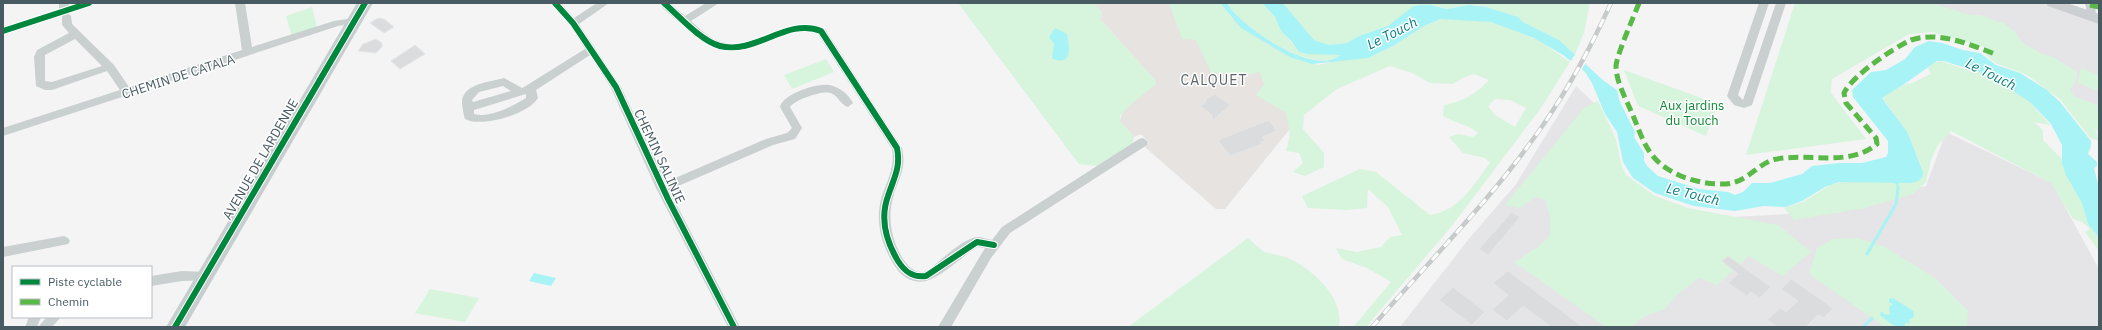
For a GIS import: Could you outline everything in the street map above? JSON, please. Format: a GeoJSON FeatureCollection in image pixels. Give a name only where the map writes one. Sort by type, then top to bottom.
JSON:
{"type":"FeatureCollection","features":[{"type":"Feature","properties":{"kind":"main road","name":"AVENUE DE LARDENNE"},"geometry":{"type":"LineString","coordinates":[[175,327],[353,21],[365,3]]}},
{"type":"Feature","properties":{"kind":"street"},"geometry":{"type":"LineString","coordinates":[[240,3],[248,53]]}},
{"type":"Feature","properties":{"kind":"street","name":"CHEMIN SALINIE"},"geometry":{"type":"LineString","coordinates":[[554,3],[573,22],[616,87],[662,188],[734,327]]}},
{"type":"Feature","properties":{"kind":"street"},"geometry":{"type":"LineString","coordinates":[[573,22],[604,3]]}},
{"type":"Feature","properties":{"kind":"street"},"geometry":{"type":"LineString","coordinates":[[664,3],[707,39],[719,46],[734,48],[748,46],[799,27],[811,26],[821,31],[897,148],[900,157],[899,169],[887,197],[884,230],[896,257],[908,273],[918,277],[928,275],[977,242],[994,245]]}},
{"type":"Feature","properties":{"kind":"street"},"geometry":{"type":"LineString","coordinates":[[685,20],[714,3]]}},
{"type":"Feature","properties":{"kind":"street"},"geometry":{"type":"LineString","coordinates":[[1776,18],[1763,8],[1732,96],[1738,102],[1744,104],[1748,102],[1776,18],[1781,3]]}},
{"type":"Feature","properties":{"kind":"street"},"geometry":{"type":"LineString","coordinates":[[2053,3],[2094,10]]}},
{"type":"Feature","properties":{"kind":"street"},"geometry":{"type":"LineString","coordinates":[[65,10],[67,25],[109,67],[123,85],[126,92]]}},
{"type":"Feature","properties":{"kind":"street","name":"CHEMIN DE CATALA"},"geometry":{"type":"LineString","coordinates":[[3,132],[337,23],[353,21]]}},
{"type":"Feature","properties":{"kind":"street"},"geometry":{"type":"LineString","coordinates":[[75,34],[41,53],[39,57],[40,83],[45,86],[52,86],[109,67]]}},
{"type":"Feature","properties":{"kind":"street"},"geometry":{"type":"LineString","coordinates":[[466,108],[525,91],[592,50]]}},
{"type":"Feature","properties":{"kind":"street"},"geometry":{"type":"LineString","coordinates":[[498,82],[507,82],[532,93],[533,98],[528,104],[483,119],[472,118],[469,116],[466,108],[466,99],[472,92],[498,82]]}},
{"type":"Feature","properties":{"kind":"street"},"geometry":{"type":"LineString","coordinates":[[662,188],[770,142],[791,136],[797,128],[785,107],[786,103],[790,100],[822,88],[835,89],[842,93],[848,103]]}},
{"type":"Feature","properties":{"kind":"street"},"geometry":{"type":"LineString","coordinates":[[944,327],[994,245],[1006,230],[1143,142]]}},
{"type":"Feature","properties":{"kind":"street"},"geometry":{"type":"LineString","coordinates":[[3,252],[64,241]]}},
{"type":"Feature","properties":{"kind":"street"},"geometry":{"type":"LineString","coordinates":[[152,281],[182,276],[205,276]]}},
{"type":"Feature","properties":{"kind":"street"},"geometry":{"type":"LineString","coordinates":[[44,327],[55,318]]}},
{"type":"Feature","properties":{"kind":"shaded area"},"geometry":{"type":"Polygon","coordinates":[[[1093,3],[1209,3],[1328,82],[1225,209],[1216,209],[1146,148],[1145,146],[1149,143],[1141,134],[1134,137],[1120,121],[1122,112],[1156,81],[1100,19],[1102,13],[1093,3]]]}},
{"type":"Feature","properties":{"kind":"shaded area"},"geometry":{"type":"Polygon","coordinates":[[[1927,3],[2042,3],[2099,23],[2099,106],[2061,92],[1989,49],[1958,13],[1927,3]]]}},
{"type":"Feature","properties":{"kind":"shaded area"},"geometry":{"type":"Polygon","coordinates":[[[1576,86],[1594,103],[1586,143],[1648,202],[1733,217],[1787,214],[1815,203],[1926,186],[1946,132],[2052,183],[2099,269],[2099,327],[1400,327],[1468,240],[1516,184],[1576,86]]]}},
{"type":"Feature","properties":{"kind":"green space"},"geometry":{"type":"Polygon","coordinates":[[[958,3],[1093,3],[1102,13],[1100,19],[1156,81],[1156,84],[1128,107],[1120,116],[1120,121],[1134,137],[1133,144],[1097,166],[1079,164],[958,3]]]}},
{"type":"Feature","properties":{"kind":"green space"},"geometry":{"type":"Polygon","coordinates":[[[1169,3],[1220,3],[1238,25],[1264,42],[1284,54],[1318,65],[1346,59],[1368,58],[1393,46],[1424,26],[1444,18],[1494,22],[1540,41],[1570,62],[1541,108],[1451,227],[1366,327],[1353,327],[1391,282],[1367,268],[1342,259],[1336,248],[1357,252],[1381,247],[1390,237],[1402,235],[1388,207],[1368,189],[1367,208],[1346,210],[1308,208],[1302,196],[1360,169],[1376,172],[1430,215],[1450,208],[1465,196],[1490,163],[1485,158],[1463,153],[1449,137],[1458,134],[1473,137],[1478,133],[1443,116],[1444,105],[1457,102],[1468,97],[1489,80],[1474,74],[1462,78],[1453,84],[1430,83],[1412,73],[1390,66],[1337,89],[1304,115],[1303,129],[1324,153],[1324,167],[1305,176],[1293,172],[1303,163],[1299,153],[1286,151],[1290,135],[1286,113],[1256,95],[1264,84],[1259,72],[1242,76],[1211,72],[1196,40],[1182,39],[1169,3]],[[1495,99],[1488,106],[1495,115],[1515,127],[1526,108],[1510,100],[1495,99]]]}},
{"type":"Feature","properties":{"kind":"green space"},"geometry":{"type":"Polygon","coordinates":[[[1227,3],[1262,3],[1275,17],[1281,31],[1301,53],[1340,55],[1328,60],[1313,59],[1296,54],[1279,46],[1246,24],[1227,3]]]}},
{"type":"Feature","properties":{"kind":"green space"},"geometry":{"type":"Polygon","coordinates":[[[1283,3],[1590,3],[1584,33],[1575,54],[1559,40],[1523,22],[1518,17],[1484,6],[1469,5],[1447,9],[1431,5],[1419,5],[1388,26],[1359,36],[1347,43],[1329,45],[1314,40],[1283,3]]]}},
{"type":"Feature","properties":{"kind":"green space"},"geometry":{"type":"Polygon","coordinates":[[[1795,3],[1932,3],[1970,15],[1980,15],[2005,24],[2015,32],[2022,42],[2040,53],[2055,58],[2077,72],[2076,80],[2070,90],[2074,96],[2099,106],[2099,133],[2095,128],[2099,141],[2090,138],[2060,99],[2027,75],[1995,63],[1987,56],[1987,48],[1932,32],[1909,34],[1832,79],[1831,93],[1866,139],[1746,155],[1795,3]]]}},
{"type":"Feature","properties":{"kind":"green space"},"geometry":{"type":"Polygon","coordinates":[[[312,7],[317,27],[292,36],[286,16],[312,7]]]}},
{"type":"Feature","properties":{"kind":"green space"},"geometry":{"type":"Polygon","coordinates":[[[826,59],[834,72],[792,89],[784,75],[826,59]]]}},
{"type":"Feature","properties":{"kind":"green space"},"geometry":{"type":"Polygon","coordinates":[[[1940,61],[1962,68],[1982,71],[1991,76],[2031,103],[2050,125],[2034,122],[2043,130],[2043,140],[2062,159],[2063,168],[2082,203],[2088,224],[2099,238],[2099,251],[2085,232],[2090,229],[2082,222],[2073,219],[2051,183],[1951,131],[1938,145],[1931,160],[1926,182],[1913,194],[1865,208],[1794,220],[1784,208],[1803,202],[1832,184],[1842,182],[1879,181],[1922,168],[1908,133],[1882,97],[1908,83],[1910,84],[1931,74],[1928,68],[1934,63],[1940,61]]]}},
{"type":"Feature","properties":{"kind":"green space"},"geometry":{"type":"Polygon","coordinates":[[[2081,68],[2099,75],[2099,91],[2078,83],[2081,68]]]}},
{"type":"Feature","properties":{"kind":"green space","name":"Aux jardins du Touch"},"geometry":{"type":"Polygon","coordinates":[[[1624,70],[1718,104],[1706,136],[1638,106],[1624,70]]]}},
{"type":"Feature","properties":{"kind":"green space"},"geometry":{"type":"Polygon","coordinates":[[[1598,101],[1616,139],[1621,164],[1626,175],[1655,196],[1688,208],[1778,225],[1811,252],[1782,276],[1749,256],[1717,285],[1699,278],[1678,294],[1665,309],[1643,317],[1632,327],[1606,327],[1514,262],[1538,247],[1550,235],[1550,218],[1546,200],[1536,197],[1519,208],[1505,205],[1584,108],[1598,101]]]}},
{"type":"Feature","properties":{"kind":"green space"},"geometry":{"type":"Polygon","coordinates":[[[1248,238],[1263,251],[1285,257],[1310,271],[1326,287],[1332,296],[1337,306],[1339,327],[1128,327],[1248,238]]]}},
{"type":"Feature","properties":{"kind":"green space"},"geometry":{"type":"Polygon","coordinates":[[[1857,238],[1885,247],[1935,278],[1968,311],[1967,327],[1885,327],[1809,274],[1817,248],[1833,239],[1857,238]]]}},
{"type":"Feature","properties":{"kind":"green space"},"geometry":{"type":"Polygon","coordinates":[[[430,289],[479,298],[465,322],[415,313],[430,289]]]}},
{"type":"Feature","properties":{"kind":"water"},"geometry":{"type":"Polygon","coordinates":[[[1220,3],[1227,3],[1247,24],[1262,36],[1279,46],[1297,55],[1314,60],[1328,60],[1340,55],[1308,54],[1299,52],[1281,31],[1275,17],[1262,3],[1283,3],[1314,40],[1329,45],[1347,43],[1359,36],[1388,26],[1412,7],[1419,5],[1431,5],[1447,9],[1469,5],[1487,7],[1518,17],[1523,22],[1559,40],[1604,81],[1617,90],[1620,102],[1635,132],[1634,137],[1644,153],[1644,161],[1647,166],[1658,176],[1699,189],[1728,192],[1735,195],[1743,192],[1752,183],[1770,183],[1802,174],[1812,166],[1839,163],[1862,163],[1886,157],[1888,153],[1888,141],[1853,97],[1852,90],[1871,72],[1886,70],[1905,59],[1915,47],[1929,41],[1942,43],[1963,50],[1980,53],[1996,65],[2020,73],[2047,90],[2060,102],[2091,141],[2088,154],[2097,162],[2097,166],[2094,168],[2099,188],[2099,238],[2088,224],[2082,203],[2066,175],[2062,164],[2062,145],[2051,124],[2031,103],[1991,76],[1944,61],[1937,61],[1882,98],[1908,133],[1923,172],[1922,177],[1919,180],[1910,183],[1839,182],[1825,187],[1802,201],[1786,207],[1764,206],[1735,211],[1694,206],[1655,193],[1633,178],[1623,162],[1617,132],[1605,114],[1592,83],[1585,72],[1563,55],[1534,38],[1491,22],[1441,19],[1424,26],[1393,46],[1368,58],[1312,64],[1290,57],[1241,28],[1220,3]],[[1874,104],[1871,108],[1876,115],[1890,124],[1891,122],[1889,116],[1881,106],[1874,104]]]}},
{"type":"Feature","properties":{"kind":"water"},"geometry":{"type":"Polygon","coordinates":[[[1055,28],[1067,34],[1069,50],[1067,58],[1063,60],[1052,58],[1054,44],[1049,37],[1055,28]]]}},
{"type":"Feature","properties":{"kind":"water"},"geometry":{"type":"Polygon","coordinates":[[[534,273],[556,278],[551,286],[529,281],[534,273]]]}},
{"type":"Feature","properties":{"kind":"water"},"geometry":{"type":"Polygon","coordinates":[[[1893,298],[1913,311],[1913,318],[1909,319],[1910,324],[1906,322],[1904,327],[1897,326],[1888,322],[1880,315],[1881,311],[1884,314],[1890,315],[1889,307],[1893,304],[1889,302],[1889,299],[1893,298]]]}},
{"type":"Feature","properties":{"kind":"pier"},"geometry":{"type":"Polygon","coordinates":[[[1576,53],[1586,62],[1581,72],[1569,64],[1576,53]]]}},
{"type":"Feature","properties":{"kind":"building"},"geometry":{"type":"Polygon","coordinates":[[[378,18],[384,19],[394,27],[384,33],[370,23],[378,18]]]}},
{"type":"Feature","properties":{"kind":"building"},"geometry":{"type":"Polygon","coordinates":[[[376,39],[382,43],[382,47],[376,53],[358,51],[363,44],[376,39]]]}},
{"type":"Feature","properties":{"kind":"building"},"geometry":{"type":"Polygon","coordinates":[[[415,45],[425,54],[400,69],[391,61],[415,45]]]}},
{"type":"Feature","properties":{"kind":"building"},"geometry":{"type":"Polygon","coordinates":[[[1215,94],[1230,105],[1212,121],[1212,115],[1200,106],[1206,102],[1206,99],[1215,94]]]}},
{"type":"Feature","properties":{"kind":"building"},"geometry":{"type":"Polygon","coordinates":[[[1269,120],[1277,131],[1262,137],[1265,141],[1261,142],[1262,144],[1230,156],[1218,140],[1269,120]]]}},
{"type":"Feature","properties":{"kind":"building"},"geometry":{"type":"Polygon","coordinates":[[[1512,212],[1520,217],[1488,255],[1479,249],[1512,212]]]}},
{"type":"Feature","properties":{"kind":"building"},"geometry":{"type":"Polygon","coordinates":[[[1728,256],[1771,287],[1760,298],[1751,292],[1747,296],[1728,283],[1738,274],[1722,261],[1728,256]]]}},
{"type":"Feature","properties":{"kind":"building"},"geometry":{"type":"Polygon","coordinates":[[[1508,271],[1583,327],[1551,327],[1523,306],[1507,321],[1492,310],[1508,295],[1493,283],[1508,271]]]}},
{"type":"Feature","properties":{"kind":"building"},"geometry":{"type":"Polygon","coordinates":[[[1791,279],[1833,308],[1824,318],[1818,315],[1806,327],[1777,327],[1767,320],[1780,308],[1786,312],[1798,301],[1781,289],[1791,279]]]}},
{"type":"Feature","properties":{"kind":"building"},"geometry":{"type":"Polygon","coordinates":[[[1453,287],[1485,312],[1472,325],[1439,300],[1453,287]]]}},
{"type":"Feature","properties":{"kind":"waterway","name":"Le Touch"},"geometry":{"type":"LineString","coordinates":[[1878,88],[1869,93],[1896,136],[1898,145]]}},
{"type":"Feature","properties":{"kind":"waterway"},"geometry":{"type":"LineString","coordinates":[[1867,254],[1896,204],[1898,187]]}},
{"type":"Feature","properties":{"kind":"waterway"},"geometry":{"type":"LineString","coordinates":[[1863,327],[1872,318]]}},
{"type":"Feature","properties":{"kind":"railway"},"geometry":{"type":"LineString","coordinates":[[1372,327],[1481,205],[1522,154],[1541,128],[1570,82],[1596,35],[1611,3]]}},
{"type":"Feature","properties":{"kind":"marked path"},"geometry":{"type":"LineString","coordinates":[[1639,3],[1616,64],[1621,89],[1647,147],[1658,162],[1666,169],[1677,174],[1706,183],[1728,184],[1740,181],[1777,159],[1830,158],[1859,154],[1870,150],[1877,144],[1876,138],[1846,103],[1844,93],[1858,74],[1911,40],[1931,36],[1942,37],[1995,54]]}},
{"type":"Feature","properties":{"kind":"marked path"},"geometry":{"type":"LineString","coordinates":[[2090,5],[2099,7]]}},
{"type":"Feature","properties":{"kind":"cycle path"},"geometry":{"type":"LineString","coordinates":[[3,31],[89,3]]}},
{"type":"Feature","properties":{"kind":"cycle path"},"geometry":{"type":"LineString","coordinates":[[175,327],[365,3]]}},
{"type":"Feature","properties":{"kind":"cycle path"},"geometry":{"type":"LineString","coordinates":[[555,3],[573,23],[616,87],[668,199],[734,327]]}},
{"type":"Feature","properties":{"kind":"cycle path"},"geometry":{"type":"LineString","coordinates":[[664,3],[699,33],[720,46],[733,47],[747,45],[787,30],[800,27],[811,27],[821,31],[897,148],[899,156],[898,169],[889,191],[884,216],[888,241],[895,256],[908,273],[918,277],[926,276],[977,242],[994,245]]}},
{"type":"Feature","properties":{"kind":"district","name":"CALQUET"},"geometry":{"type":"Point","coordinates":[1214,80]}}]}
